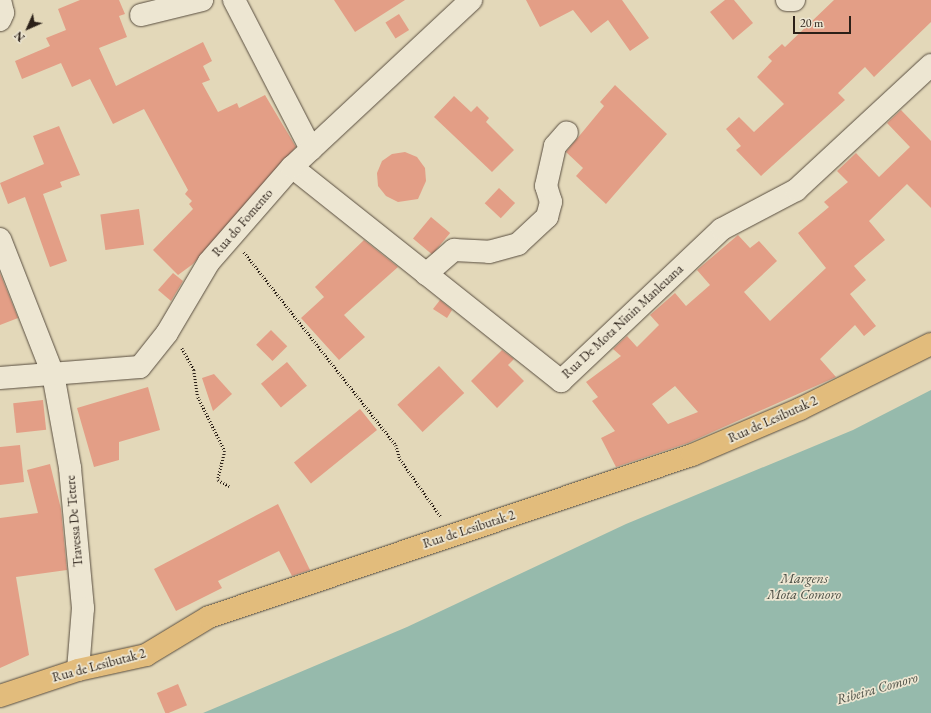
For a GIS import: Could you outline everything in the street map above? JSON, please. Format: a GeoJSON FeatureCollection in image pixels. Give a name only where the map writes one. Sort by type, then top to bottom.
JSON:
{"type":"FeatureCollection","features":[{"type":"Feature","properties":{"kind":"main road","name":"Rua de Lesibutak 2"},"geometry":{"type":"LineString","coordinates":[[0,696],[78,670],[146,655],[209,617],[692,456],[800,408],[931,344]]}},
{"type":"Feature","properties":{"kind":"street"},"geometry":{"type":"LineString","coordinates":[[0,0],[3,13],[0,20]]}},
{"type":"Feature","properties":{"kind":"street"},"geometry":{"type":"LineString","coordinates":[[141,15],[202,0]]}},
{"type":"Feature","properties":{"kind":"street"},"geometry":{"type":"LineString","coordinates":[[234,0],[310,149]]}},
{"type":"Feature","properties":{"kind":"street","name":"Rua do Fomento"},"geometry":{"type":"LineString","coordinates":[[0,378],[140,368],[170,326],[209,262],[292,168],[310,149],[471,0]]}},
{"type":"Feature","properties":{"kind":"street"},"geometry":{"type":"LineString","coordinates":[[786,0],[794,0]]}},
{"type":"Feature","properties":{"kind":"street","name":"Rua De Mota Ninin Manleuana"},"geometry":{"type":"LineString","coordinates":[[292,168],[561,381],[722,229],[796,190],[931,65]]}},
{"type":"Feature","properties":{"kind":"street"},"geometry":{"type":"LineString","coordinates":[[426,274],[454,250],[489,252],[518,244],[547,217],[551,202],[546,186],[554,152],[567,132]]}},
{"type":"Feature","properties":{"kind":"street","name":"Travessa De Tetere"},"geometry":{"type":"LineString","coordinates":[[0,239],[53,374],[70,468],[79,555],[83,608],[78,670]]}},
{"type":"Feature","properties":{"kind":"path"},"geometry":{"type":"LineString","coordinates":[[231,236],[396,445],[400,459],[451,536]]}},
{"type":"Feature","properties":{"kind":"path"},"geometry":{"type":"LineString","coordinates":[[170,326],[194,370],[198,397],[225,451],[218,480],[229,486]]}},
{"type":"Feature","properties":{"kind":"water","name":"Margens Mota Comoro"},"geometry":{"type":"Polygon","coordinates":[[[931,390],[931,713],[203,713],[407,627],[626,524],[853,430],[931,390]]]}},
{"type":"Feature","properties":{"kind":"building"},"geometry":{"type":"Polygon","coordinates":[[[80,0],[119,0],[125,14],[119,16],[127,37],[99,48],[116,86],[203,42],[212,61],[203,66],[210,80],[202,83],[218,112],[237,103],[239,108],[265,95],[296,147],[193,264],[178,275],[153,250],[193,209],[189,204],[192,201],[185,194],[188,190],[144,109],[113,124],[90,79],[72,87],[61,63],[22,79],[15,61],[50,46],[46,38],[66,30],[58,9],[80,0]]]}},
{"type":"Feature","properties":{"kind":"building"},"geometry":{"type":"Polygon","coordinates":[[[334,0],[405,0],[355,32],[334,0]]]}},
{"type":"Feature","properties":{"kind":"building"},"geometry":{"type":"Polygon","coordinates":[[[526,0],[622,0],[649,38],[630,51],[608,20],[591,33],[573,10],[540,27],[526,0]]]}},
{"type":"Feature","properties":{"kind":"building"},"geometry":{"type":"Polygon","coordinates":[[[725,0],[734,0],[753,23],[733,40],[710,12],[725,0]]]}},
{"type":"Feature","properties":{"kind":"building"},"geometry":{"type":"Polygon","coordinates":[[[834,0],[931,0],[931,22],[874,77],[865,67],[838,93],[845,100],[761,176],[736,150],[741,146],[726,129],[739,117],[754,132],[784,104],[757,77],[772,61],[768,57],[782,44],[785,47],[834,0]]]}},
{"type":"Feature","properties":{"kind":"building"},"geometry":{"type":"Polygon","coordinates":[[[399,14],[409,30],[395,39],[385,22],[399,14]]]}},
{"type":"Feature","properties":{"kind":"building"},"geometry":{"type":"Polygon","coordinates":[[[615,85],[667,134],[606,204],[576,176],[583,168],[566,152],[604,106],[600,102],[615,85]]]}},
{"type":"Feature","properties":{"kind":"building"},"geometry":{"type":"Polygon","coordinates":[[[454,96],[471,112],[477,106],[489,118],[486,122],[514,150],[492,172],[434,117],[454,96]]]}},
{"type":"Feature","properties":{"kind":"building"},"geometry":{"type":"Polygon","coordinates":[[[901,110],[931,141],[931,208],[907,184],[869,221],[885,240],[854,266],[866,280],[850,294],[876,326],[864,336],[855,325],[820,359],[836,377],[688,443],[616,467],[601,438],[615,431],[592,401],[598,397],[586,382],[621,356],[613,349],[627,336],[637,347],[659,325],[650,315],[675,293],[686,306],[710,285],[697,270],[738,235],[750,248],[759,241],[777,261],[744,292],[770,321],[826,268],[798,233],[829,207],[824,202],[848,182],[837,171],[856,153],[879,177],[910,147],[887,123],[901,110]],[[675,386],[652,404],[668,424],[698,412],[675,386]]]}},
{"type":"Feature","properties":{"kind":"building"},"geometry":{"type":"Polygon","coordinates":[[[59,126],[80,175],[60,182],[62,187],[43,194],[67,261],[50,267],[25,197],[8,204],[0,183],[44,164],[33,136],[59,126]]]}},
{"type":"Feature","properties":{"kind":"building"},"geometry":{"type":"Polygon","coordinates":[[[405,152],[417,157],[425,168],[426,181],[418,199],[398,202],[386,196],[378,186],[377,173],[382,161],[392,154],[405,152]]]}},
{"type":"Feature","properties":{"kind":"building"},"geometry":{"type":"Polygon","coordinates":[[[499,188],[515,203],[501,218],[485,203],[499,188]]]}},
{"type":"Feature","properties":{"kind":"building"},"geometry":{"type":"Polygon","coordinates":[[[139,209],[144,245],[105,250],[100,214],[139,209]]]}},
{"type":"Feature","properties":{"kind":"building"},"geometry":{"type":"Polygon","coordinates":[[[431,217],[450,233],[432,255],[413,238],[431,217]]]}},
{"type":"Feature","properties":{"kind":"building"},"geometry":{"type":"Polygon","coordinates":[[[364,240],[398,267],[344,315],[365,337],[339,360],[301,318],[324,297],[315,287],[364,240]]]}},
{"type":"Feature","properties":{"kind":"building"},"geometry":{"type":"Polygon","coordinates":[[[0,273],[18,318],[0,325],[0,273]]]}},
{"type":"Feature","properties":{"kind":"building"},"geometry":{"type":"Polygon","coordinates":[[[173,273],[183,281],[171,301],[158,290],[173,273]]]}},
{"type":"Feature","properties":{"kind":"building"},"geometry":{"type":"Polygon","coordinates":[[[440,300],[452,310],[447,318],[433,309],[440,300]]]}},
{"type":"Feature","properties":{"kind":"building"},"geometry":{"type":"Polygon","coordinates":[[[271,330],[287,346],[272,361],[256,345],[271,330]]]}},
{"type":"Feature","properties":{"kind":"building"},"geometry":{"type":"Polygon","coordinates":[[[502,350],[514,359],[508,365],[524,381],[497,408],[471,381],[502,350]]]}},
{"type":"Feature","properties":{"kind":"building"},"geometry":{"type":"Polygon","coordinates":[[[287,362],[307,386],[281,408],[261,384],[287,362]]]}},
{"type":"Feature","properties":{"kind":"building"},"geometry":{"type":"Polygon","coordinates":[[[439,366],[464,393],[423,432],[397,405],[439,366]]]}},
{"type":"Feature","properties":{"kind":"building"},"geometry":{"type":"Polygon","coordinates":[[[214,374],[232,394],[213,411],[202,378],[214,374]]]}},
{"type":"Feature","properties":{"kind":"building"},"geometry":{"type":"Polygon","coordinates":[[[148,387],[160,430],[119,442],[119,460],[94,467],[77,408],[148,387]]]}},
{"type":"Feature","properties":{"kind":"building"},"geometry":{"type":"Polygon","coordinates":[[[43,400],[46,430],[16,433],[13,403],[43,400]]]}},
{"type":"Feature","properties":{"kind":"building"},"geometry":{"type":"Polygon","coordinates":[[[360,409],[377,430],[311,483],[294,462],[360,409]]]}},
{"type":"Feature","properties":{"kind":"building"},"geometry":{"type":"Polygon","coordinates":[[[20,445],[24,482],[0,485],[0,447],[20,445]]]}},
{"type":"Feature","properties":{"kind":"building"},"geometry":{"type":"Polygon","coordinates":[[[50,464],[61,509],[67,570],[16,577],[29,655],[0,668],[0,518],[38,513],[27,470],[50,464]]]}},
{"type":"Feature","properties":{"kind":"building"},"geometry":{"type":"Polygon","coordinates":[[[278,504],[310,570],[292,576],[279,551],[218,581],[222,588],[176,611],[154,569],[278,504]]]}},
{"type":"Feature","properties":{"kind":"building"},"geometry":{"type":"Polygon","coordinates":[[[178,684],[187,705],[165,713],[157,693],[178,684]]]}},
{"type":"Feature","properties":{"kind":"water label","name":"Ribeira Comoro"},"geometry":{"type":"Point","coordinates":[877,688]}}]}
